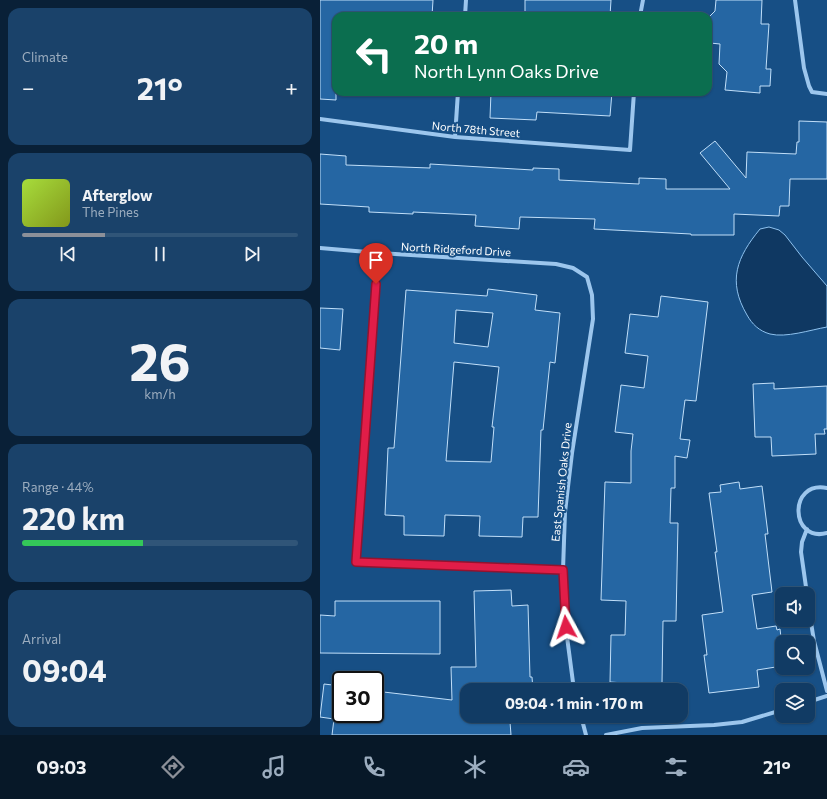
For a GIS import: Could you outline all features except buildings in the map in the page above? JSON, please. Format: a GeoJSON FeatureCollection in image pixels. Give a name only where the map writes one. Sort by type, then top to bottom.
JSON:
{"type":"FeatureCollection","features":[{"type":"Feature","properties":{"kind":"street"},"geometry":{"type":"LineString","coordinates":[[465,12],[466,0]]}},
{"type":"Feature","properties":{"kind":"street"},"geometry":{"type":"LineString","coordinates":[[641,12],[643,0]]}},
{"type":"Feature","properties":{"kind":"street"},"geometry":{"type":"LineString","coordinates":[[796,0],[808,86],[812,92],[827,94]]}},
{"type":"Feature","properties":{"kind":"street"},"geometry":{"type":"LineString","coordinates":[[455,137],[458,96]]}},
{"type":"Feature","properties":{"kind":"street","name":"North 78th Street"},"geometry":{"type":"LineString","coordinates":[[320,118],[455,137],[630,150],[634,96]]}},
{"type":"Feature","properties":{"kind":"street","name":"North Ridgeford Drive"},"geometry":{"type":"LineString","coordinates":[[320,248],[556,264],[573,268],[587,277]]}},
{"type":"Feature","properties":{"kind":"street"},"geometry":{"type":"LineString","coordinates":[[379,253],[356,562],[563,570]]}},
{"type":"Feature","properties":{"kind":"street","name":"East Spanish Oaks Drive"},"geometry":{"type":"LineString","coordinates":[[573,683],[564,614],[563,570],[565,512],[568,482],[593,319],[592,295],[587,277]]}},
{"type":"Feature","properties":{"kind":"street"},"geometry":{"type":"LineString","coordinates":[[827,488],[815,488],[808,491],[799,503],[798,510],[799,519],[803,526],[817,534],[827,533]]}},
{"type":"Feature","properties":{"kind":"street"},"geometry":{"type":"LineString","coordinates":[[806,587],[801,552],[802,542],[807,529]]}},
{"type":"Feature","properties":{"kind":"street"},"geometry":{"type":"LineString","coordinates":[[812,627],[827,691]]}},
{"type":"Feature","properties":{"kind":"street"},"geometry":{"type":"LineString","coordinates":[[815,700],[827,696]]}},
{"type":"Feature","properties":{"kind":"street"},"geometry":{"type":"LineString","coordinates":[[606,735],[642,728],[714,725],[742,722],[775,712]]}},
{"type":"Feature","properties":{"kind":"street"},"geometry":{"type":"LineString","coordinates":[[583,723],[586,735]]}},
{"type":"Feature","properties":{"kind":"water"},"geometry":{"type":"Polygon","coordinates":[[[769,227],[779,230],[785,235],[827,286],[827,327],[798,333],[776,335],[766,333],[759,329],[747,315],[737,291],[737,270],[745,249],[752,239],[760,229],[769,227]]]}},
{"type":"Feature","properties":{"kind":"route"},"geometry":{"type":"LineString","coordinates":[[376,284],[356,562],[563,570],[564,614],[566,627]]}}]}
